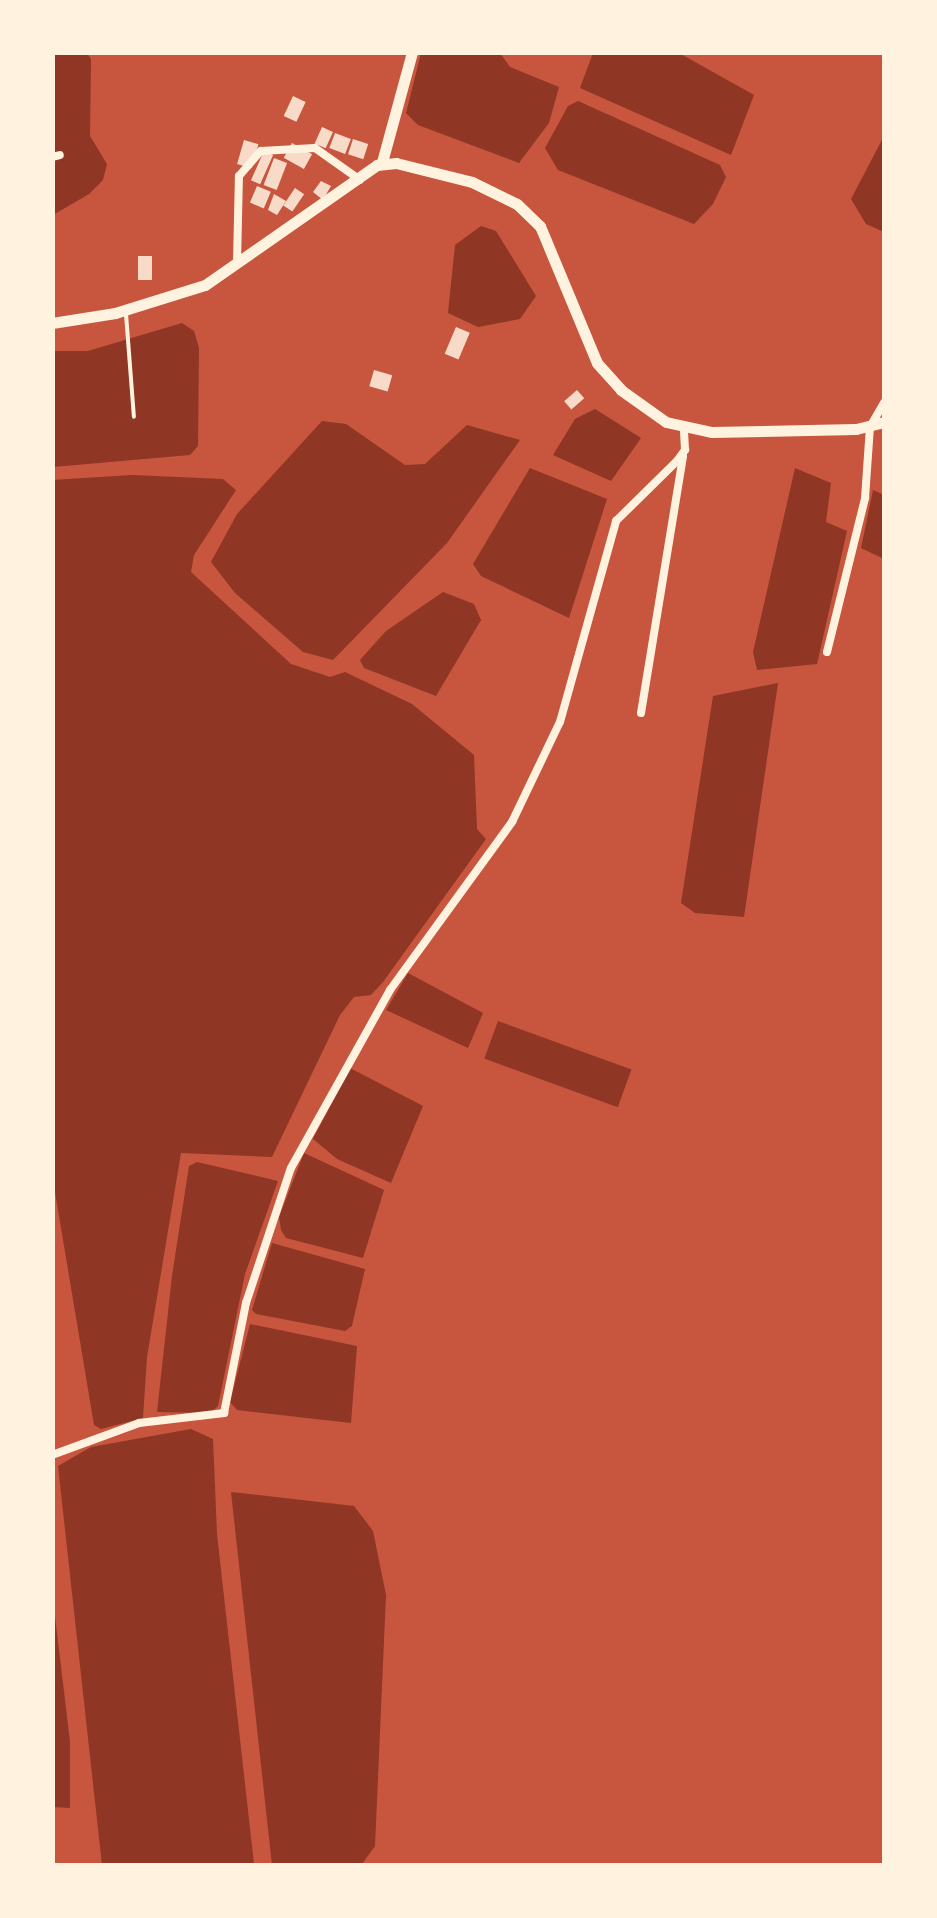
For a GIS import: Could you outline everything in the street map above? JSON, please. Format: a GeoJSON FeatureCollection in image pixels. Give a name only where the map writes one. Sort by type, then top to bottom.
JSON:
{"type":"FeatureCollection","features":[{"type":"Feature","properties":{"kind":"main road"},"geometry":{"type":"LineString","coordinates":[[52,323],[126,310],[205,285],[360,180],[382,162],[412,52]]}},
{"type":"Feature","properties":{"kind":"main road"},"geometry":{"type":"LineString","coordinates":[[382,162],[472,182],[516,204],[540,226],[608,377],[684,429],[870,427],[884,422]]}},
{"type":"Feature","properties":{"kind":"street"},"geometry":{"type":"LineString","coordinates":[[236,262],[239,176],[261,151],[314,148],[360,180]]}},
{"type":"Feature","properties":{"kind":"street"},"geometry":{"type":"LineString","coordinates":[[827,652],[865,498],[870,427],[884,403]]}},
{"type":"Feature","properties":{"kind":"street"},"geometry":{"type":"LineString","coordinates":[[641,712],[684,450],[684,429]]}},
{"type":"Feature","properties":{"kind":"street"},"geometry":{"type":"LineString","coordinates":[[52,1454],[138,1423],[224,1413],[246,1303],[291,1168],[390,990],[512,822],[560,722],[616,521],[684,450]]}},
{"type":"Feature","properties":{"kind":"lane"},"geometry":{"type":"LineString","coordinates":[[126,310],[134,417]]}},
{"type":"Feature","properties":{"kind":"shaded area"},"geometry":{"type":"Polygon","coordinates":[[[53,53],[87,53],[91,59],[90,136],[107,164],[103,180],[89,194],[53,215],[53,53]]]}},
{"type":"Feature","properties":{"kind":"shaded area"},"geometry":{"type":"Polygon","coordinates":[[[421,53],[500,53],[510,67],[559,87],[549,123],[519,163],[418,125],[406,113],[421,53]]]}},
{"type":"Feature","properties":{"kind":"shaded area"},"geometry":{"type":"Polygon","coordinates":[[[593,53],[679,53],[754,95],[731,155],[580,88],[593,53]]]}},
{"type":"Feature","properties":{"kind":"shaded area"},"geometry":{"type":"Polygon","coordinates":[[[578,101],[720,165],[726,177],[713,204],[694,224],[558,170],[545,148],[568,106],[578,101]]]}},
{"type":"Feature","properties":{"kind":"shaded area"},"geometry":{"type":"Polygon","coordinates":[[[884,136],[884,232],[866,224],[851,199],[884,136]]]}},
{"type":"Feature","properties":{"kind":"shaded area"},"geometry":{"type":"Polygon","coordinates":[[[481,226],[496,231],[536,296],[520,319],[478,327],[448,313],[455,245],[481,226]]]}},
{"type":"Feature","properties":{"kind":"shaded area"},"geometry":{"type":"Polygon","coordinates":[[[182,323],[194,331],[199,348],[198,446],[190,455],[53,467],[53,351],[88,351],[182,323]]]}},
{"type":"Feature","properties":{"kind":"shaded area"},"geometry":{"type":"Polygon","coordinates":[[[595,409],[641,438],[611,481],[553,455],[575,419],[595,409]]]}},
{"type":"Feature","properties":{"kind":"shaded area"},"geometry":{"type":"Polygon","coordinates":[[[322,421],[346,424],[405,465],[425,464],[467,425],[520,440],[447,543],[333,660],[303,652],[235,593],[211,562],[237,514],[322,421]]]}},
{"type":"Feature","properties":{"kind":"shaded area"},"geometry":{"type":"Polygon","coordinates":[[[530,468],[607,499],[569,618],[481,576],[473,564],[530,468]]]}},
{"type":"Feature","properties":{"kind":"shaded area"},"geometry":{"type":"Polygon","coordinates":[[[795,468],[831,483],[826,522],[847,531],[817,664],[757,670],[753,652],[795,468]]]}},
{"type":"Feature","properties":{"kind":"shaded area"},"geometry":{"type":"Polygon","coordinates":[[[132,475],[223,479],[236,490],[194,555],[191,572],[291,664],[330,677],[345,672],[412,704],[474,755],[477,829],[486,839],[383,982],[371,995],[354,997],[340,1015],[272,1157],[181,1153],[147,1357],[143,1418],[101,1429],[94,1425],[53,1180],[52,480],[132,475]]]}},
{"type":"Feature","properties":{"kind":"shaded area"},"geometry":{"type":"Polygon","coordinates":[[[873,490],[884,495],[884,559],[861,548],[873,490]]]}},
{"type":"Feature","properties":{"kind":"shaded area"},"geometry":{"type":"Polygon","coordinates":[[[443,592],[474,604],[481,620],[436,696],[364,668],[360,660],[386,631],[443,592]]]}},
{"type":"Feature","properties":{"kind":"shaded area"},"geometry":{"type":"Polygon","coordinates":[[[778,683],[744,917],[695,913],[681,903],[713,696],[778,683]]]}},
{"type":"Feature","properties":{"kind":"shaded area"},"geometry":{"type":"Polygon","coordinates":[[[408,973],[483,1013],[468,1048],[386,1010],[408,973]]]}},
{"type":"Feature","properties":{"kind":"shaded area"},"geometry":{"type":"Polygon","coordinates":[[[498,1021],[631,1070],[618,1107],[484,1059],[498,1021]]]}},
{"type":"Feature","properties":{"kind":"shaded area"},"geometry":{"type":"Polygon","coordinates":[[[350,1068],[423,1106],[391,1183],[337,1159],[313,1139],[350,1068]]]}},
{"type":"Feature","properties":{"kind":"shaded area"},"geometry":{"type":"Polygon","coordinates":[[[304,1153],[384,1190],[363,1258],[286,1238],[281,1230],[279,1217],[304,1153]]]}},
{"type":"Feature","properties":{"kind":"shaded area"},"geometry":{"type":"Polygon","coordinates":[[[197,1162],[278,1181],[245,1274],[218,1406],[210,1413],[157,1412],[189,1166],[197,1162]]]}},
{"type":"Feature","properties":{"kind":"shaded area"},"geometry":{"type":"Polygon","coordinates":[[[272,1243],[365,1269],[352,1326],[345,1331],[256,1314],[252,1310],[272,1243]]]}},
{"type":"Feature","properties":{"kind":"shaded area"},"geometry":{"type":"Polygon","coordinates":[[[250,1324],[357,1346],[351,1423],[237,1410],[230,1402],[250,1324]]]}},
{"type":"Feature","properties":{"kind":"shaded area"},"geometry":{"type":"Polygon","coordinates":[[[191,1429],[213,1439],[217,1534],[254,1864],[102,1865],[58,1466],[91,1447],[191,1429]]]}},
{"type":"Feature","properties":{"kind":"shaded area"},"geometry":{"type":"Polygon","coordinates":[[[231,1492],[354,1506],[373,1531],[386,1595],[375,1846],[362,1864],[272,1865],[231,1492]]]}},
{"type":"Feature","properties":{"kind":"shaded area"},"geometry":{"type":"Polygon","coordinates":[[[52,1591],[70,1742],[70,1808],[53,1807],[52,1591]]]}},
{"type":"Feature","properties":{"kind":"building"},"geometry":{"type":"Polygon","coordinates":[[[293,96],[306,102],[296,122],[284,116],[293,96]]]}},
{"type":"Feature","properties":{"kind":"building"},"geometry":{"type":"Polygon","coordinates":[[[322,127],[333,132],[326,148],[315,143],[322,127]]]}},
{"type":"Feature","properties":{"kind":"building"},"geometry":{"type":"Polygon","coordinates":[[[335,133],[351,139],[345,154],[329,148],[335,133]]]}},
{"type":"Feature","properties":{"kind":"building"},"geometry":{"type":"Polygon","coordinates":[[[353,139],[368,144],[363,159],[348,154],[353,139]]]}},
{"type":"Feature","properties":{"kind":"building"},"geometry":{"type":"Polygon","coordinates":[[[244,140],[258,144],[252,168],[237,164],[244,140]]]}},
{"type":"Feature","properties":{"kind":"building"},"geometry":{"type":"Polygon","coordinates":[[[292,143],[312,154],[304,169],[284,158],[292,143]]]}},
{"type":"Feature","properties":{"kind":"building"},"geometry":{"type":"Polygon","coordinates":[[[264,151],[273,155],[260,184],[251,180],[264,151]]]}},
{"type":"Feature","properties":{"kind":"building"},"geometry":{"type":"Polygon","coordinates":[[[274,158],[287,163],[277,190],[264,185],[274,158]]]}},
{"type":"Feature","properties":{"kind":"building"},"geometry":{"type":"Polygon","coordinates":[[[321,181],[331,186],[323,200],[313,192],[321,181]]]}},
{"type":"Feature","properties":{"kind":"building"},"geometry":{"type":"Polygon","coordinates":[[[257,186],[271,192],[264,208],[250,203],[257,186]]]}},
{"type":"Feature","properties":{"kind":"building"},"geometry":{"type":"Polygon","coordinates":[[[295,188],[304,194],[292,212],[283,205],[295,188]]]}},
{"type":"Feature","properties":{"kind":"building"},"geometry":{"type":"Polygon","coordinates":[[[274,194],[286,201],[277,215],[268,210],[274,194]]]}},
{"type":"Feature","properties":{"kind":"building"},"geometry":{"type":"Polygon","coordinates":[[[138,256],[152,256],[152,280],[138,280],[138,256]]]}},
{"type":"Feature","properties":{"kind":"building"},"geometry":{"type":"Polygon","coordinates":[[[456,327],[470,333],[458,360],[445,354],[456,327]]]}},
{"type":"Feature","properties":{"kind":"building"},"geometry":{"type":"Polygon","coordinates":[[[374,370],[392,375],[388,392],[369,386],[374,370]]]}},
{"type":"Feature","properties":{"kind":"building"},"geometry":{"type":"Polygon","coordinates":[[[577,390],[584,398],[571,409],[564,401],[577,390]]]}}]}
